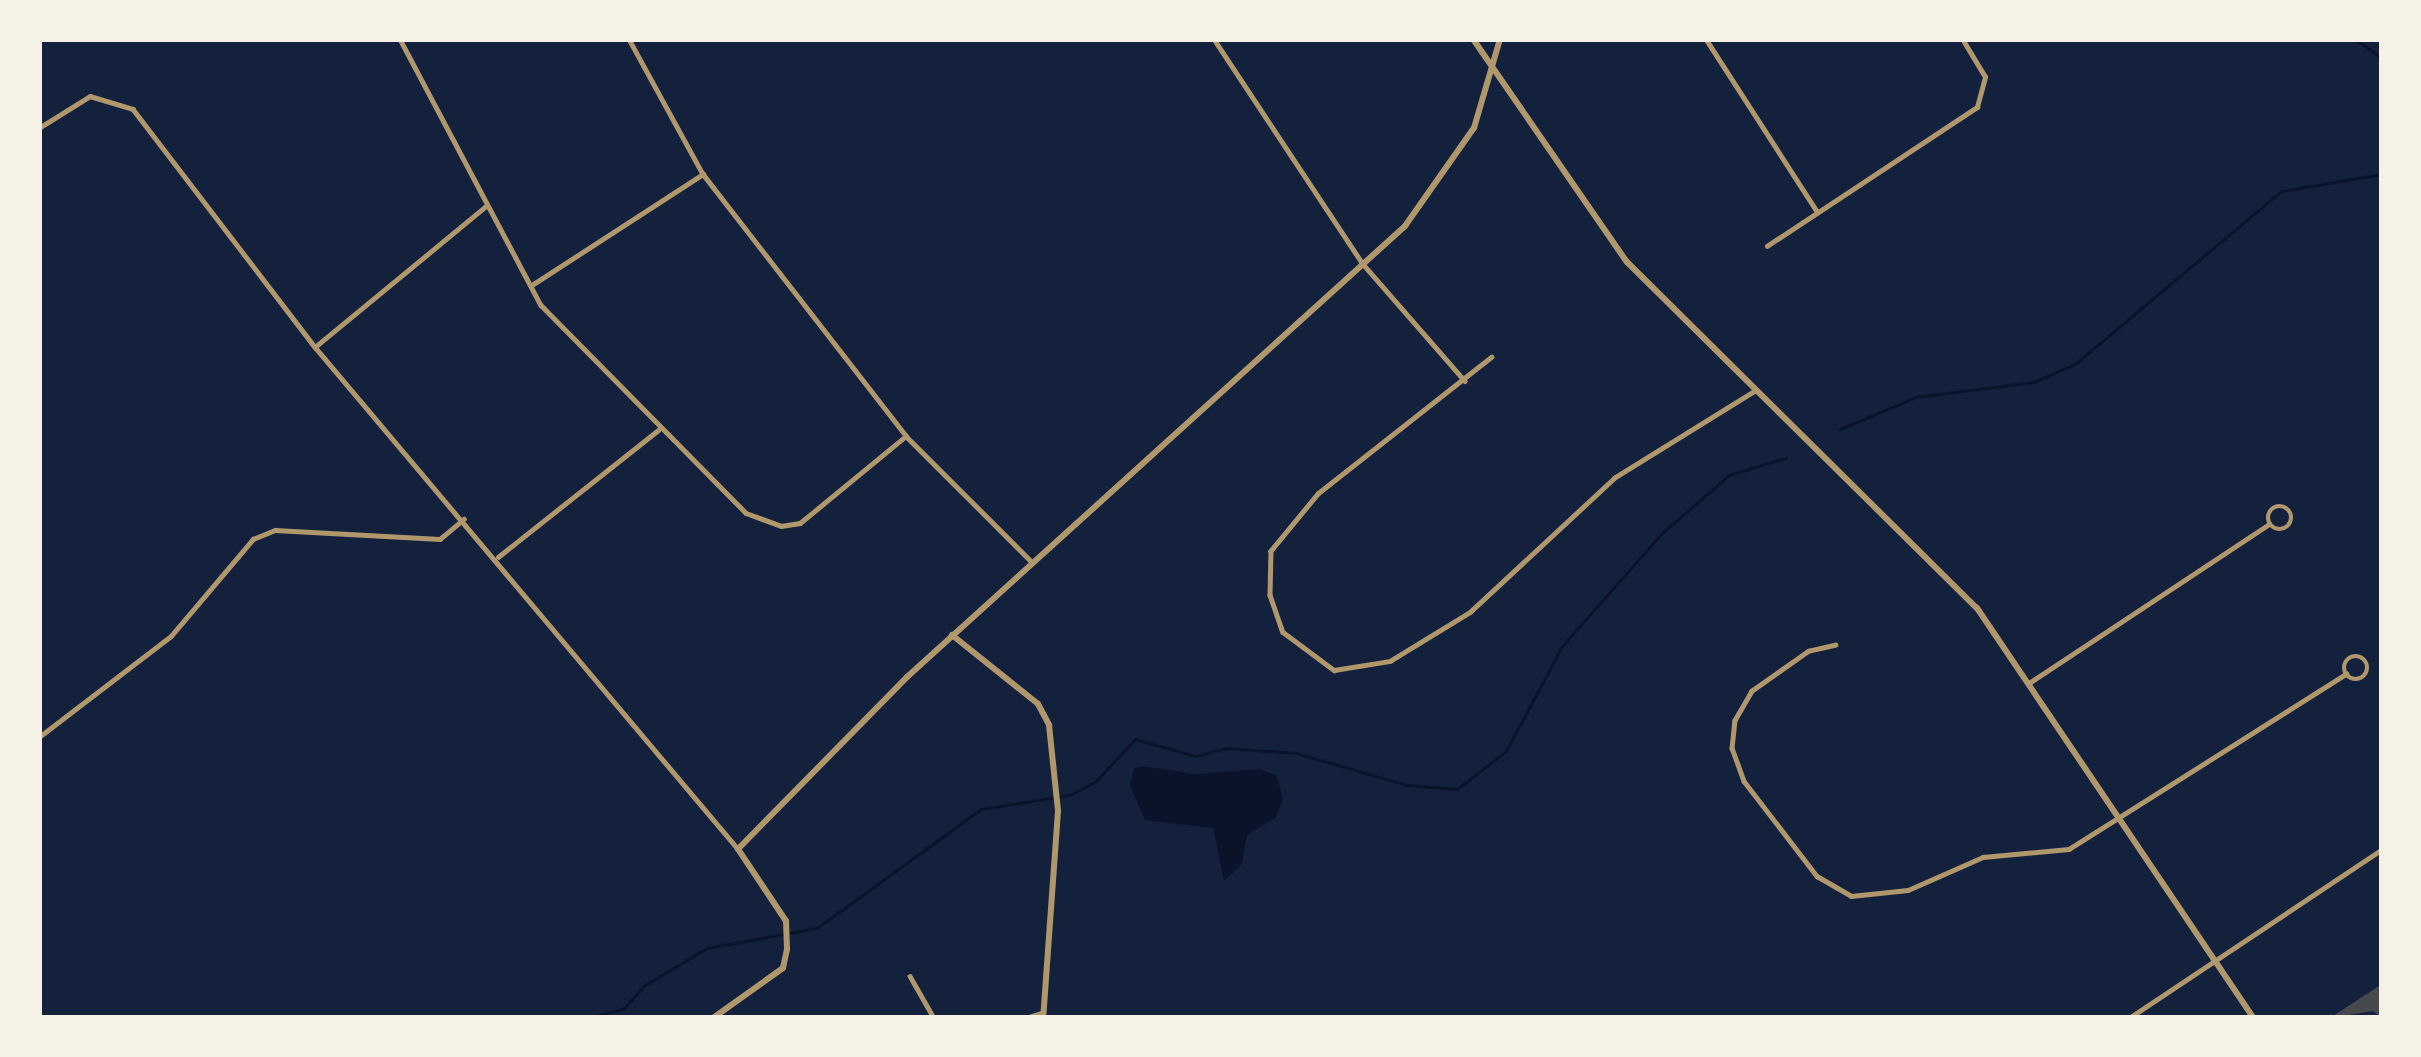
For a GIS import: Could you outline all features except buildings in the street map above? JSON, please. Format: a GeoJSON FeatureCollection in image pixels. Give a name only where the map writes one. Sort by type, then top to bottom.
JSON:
{"type":"FeatureCollection","features":[{"type":"Feature","properties":{"kind":"street"},"geometry":{"type":"LineString","coordinates":[[400,39],[532,285],[564,333],[746,513],[781,526],[824,506],[906,436]]}},
{"type":"Feature","properties":{"kind":"street"},"geometry":{"type":"LineString","coordinates":[[628,39],[703,174],[906,436],[1031,561]]}},
{"type":"Feature","properties":{"kind":"street"},"geometry":{"type":"LineString","coordinates":[[1214,39],[1363,264],[1465,381]]}},
{"type":"Feature","properties":{"kind":"street"},"geometry":{"type":"LineString","coordinates":[[1473,39],[1609,241],[1947,573],[2030,683],[2254,1018]]}},
{"type":"Feature","properties":{"kind":"street"},"geometry":{"type":"LineString","coordinates":[[738,849],[952,635],[1363,264],[1437,186],[1480,117],[1500,39]]}},
{"type":"Feature","properties":{"kind":"street"},"geometry":{"type":"LineString","coordinates":[[1706,39],[1817,212]]}},
{"type":"Feature","properties":{"kind":"street"},"geometry":{"type":"LineString","coordinates":[[1767,246],[1977,107],[1985,77],[1961,39]]}},
{"type":"Feature","properties":{"kind":"street"},"geometry":{"type":"LineString","coordinates":[[39,128],[90,96],[133,109],[315,347],[498,557],[738,849],[786,925],[783,968],[713,1018]]}},
{"type":"Feature","properties":{"kind":"street"},"geometry":{"type":"LineString","coordinates":[[532,285],[703,174]]}},
{"type":"Feature","properties":{"kind":"street"},"geometry":{"type":"LineString","coordinates":[[315,347],[488,205]]}},
{"type":"Feature","properties":{"kind":"street"},"geometry":{"type":"LineString","coordinates":[[1492,357],[1318,494],[1271,551],[1270,595],[1283,632],[1334,670],[1390,661],[1470,613],[1614,478],[1756,390]]}},
{"type":"Feature","properties":{"kind":"street"},"geometry":{"type":"LineString","coordinates":[[498,557],[658,430]]}},
{"type":"Feature","properties":{"kind":"street"},"geometry":{"type":"LineString","coordinates":[[2030,683],[2269,524],[2274,507],[2291,512],[2284,530],[2269,524]]}},
{"type":"Feature","properties":{"kind":"street"},"geometry":{"type":"LineString","coordinates":[[39,737],[171,635],[253,539],[275,530],[440,538],[464,519]]}},
{"type":"Feature","properties":{"kind":"street"},"geometry":{"type":"LineString","coordinates":[[952,635],[1038,704],[1049,725],[1058,811],[1042,1016],[1026,1018]]}},
{"type":"Feature","properties":{"kind":"street"},"geometry":{"type":"LineString","coordinates":[[1836,645],[1809,651],[1752,691],[1733,732],[1744,781],[1824,884],[1851,896],[1908,890],[1983,857],[2069,849],[2122,820],[2346,674]]}},
{"type":"Feature","properties":{"kind":"street"},"geometry":{"type":"LineString","coordinates":[[2129,1018],[2382,849]]}},
{"type":"Feature","properties":{"kind":"street"},"geometry":{"type":"LineString","coordinates":[[910,976],[934,1018]]}},
{"type":"Feature","properties":{"kind":"water"},"geometry":{"type":"Polygon","coordinates":[[[1134,768],[1196,774],[1260,769],[1277,776],[1283,799],[1276,818],[1247,835],[1242,864],[1224,881],[1213,828],[1145,820],[1130,786],[1134,768]]]}},
{"type":"Feature","properties":{"kind":"waterway"},"geometry":{"type":"LineString","coordinates":[[2355,39],[2382,58]]}},
{"type":"Feature","properties":{"kind":"waterway"},"geometry":{"type":"LineString","coordinates":[[1840,429],[1916,397],[2033,382],[2075,364],[2281,191],[2382,174]]}},
{"type":"Feature","properties":{"kind":"waterway"},"geometry":{"type":"LineString","coordinates":[[590,1018],[624,1008],[645,985],[707,948],[817,928],[981,809],[1070,795],[1096,781],[1135,739],[1195,756],[1226,748],[1296,753],[1407,785],[1457,789],[1506,751],[1562,646],[1661,534],[1729,475],[1785,458]]}}]}
